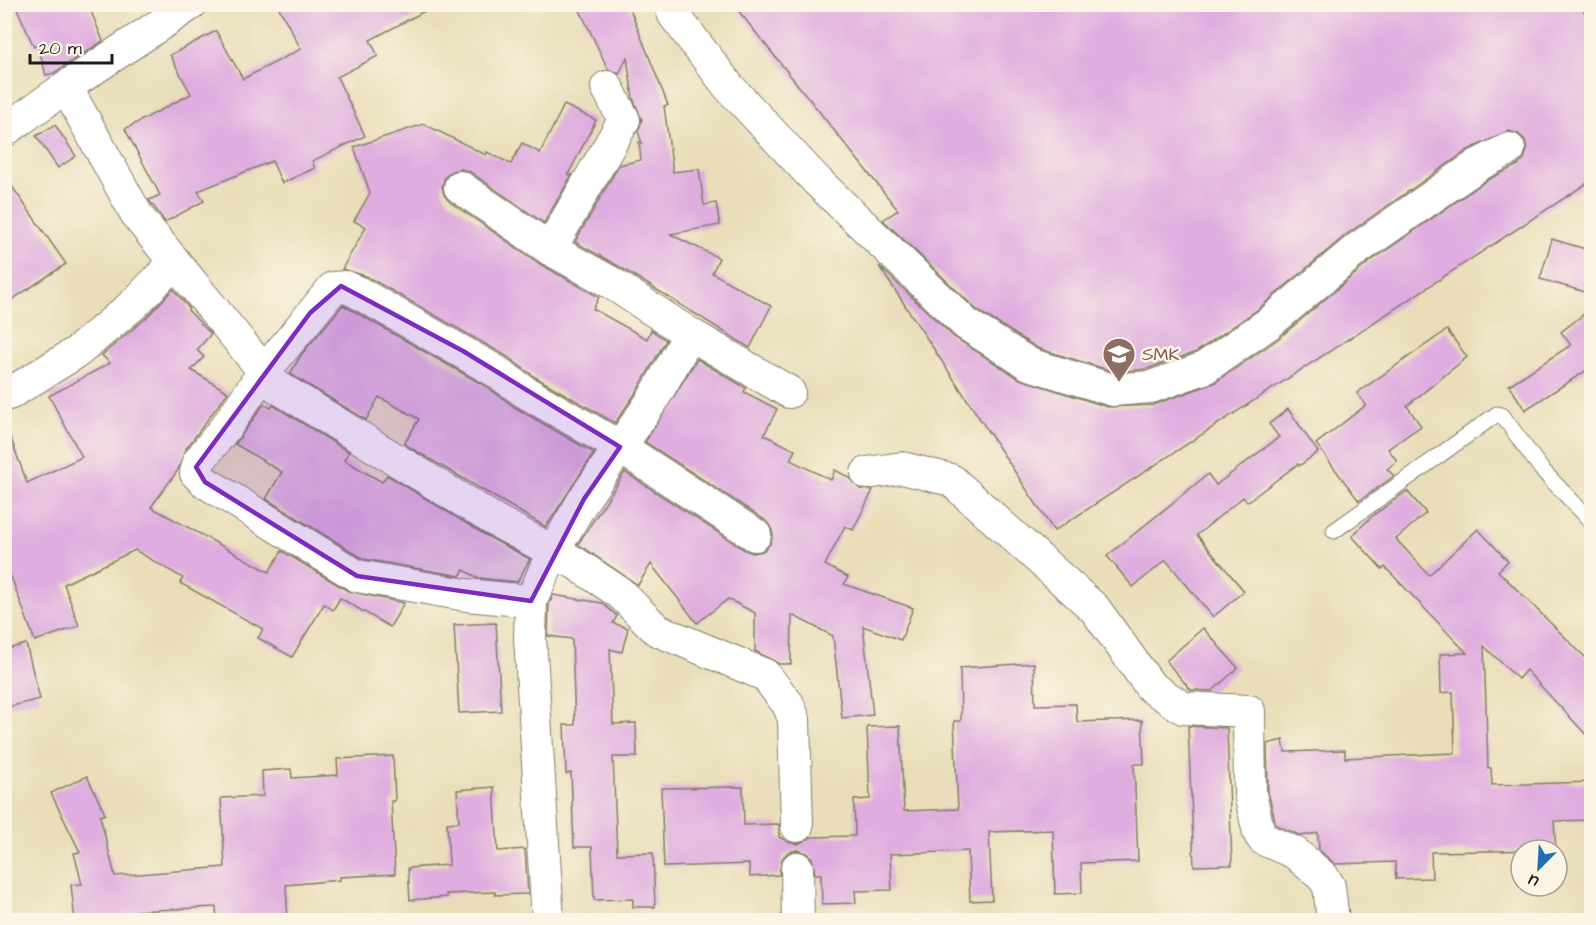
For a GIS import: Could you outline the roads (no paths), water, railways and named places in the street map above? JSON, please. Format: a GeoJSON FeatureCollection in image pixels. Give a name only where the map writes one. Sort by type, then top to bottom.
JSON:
{"type":"FeatureCollection","features":[{"type":"Feature","properties":{"kind":"street"},"geometry":{"type":"LineString","coordinates":[[670,4],[674,15],[729,87],[817,181],[966,324],[1029,364],[1113,390],[1151,387],[1204,368],[1268,324],[1357,249],[1478,165],[1509,149]]}},
{"type":"Feature","properties":{"kind":"street"},"geometry":{"type":"LineString","coordinates":[[4,132],[176,9]]}},
{"type":"Feature","properties":{"kind":"street"},"geometry":{"type":"LineString","coordinates":[[66,87],[138,217],[173,264],[276,386],[575,563],[620,593],[657,630],[765,675],[780,692],[794,719],[797,826]]}},
{"type":"Feature","properties":{"kind":"street"},"geometry":{"type":"LineString","coordinates":[[550,249],[624,120],[607,87]]}},
{"type":"Feature","properties":{"kind":"street"},"geometry":{"type":"LineString","coordinates":[[460,187],[550,249],[610,282],[690,334],[789,392]]}},
{"type":"Feature","properties":{"kind":"street"},"geometry":{"type":"LineString","coordinates":[[9,394],[77,352],[134,304],[173,264]]}},
{"type":"Feature","properties":{"kind":"street"},"geometry":{"type":"LineString","coordinates":[[531,601],[466,595],[357,576],[200,477],[196,467],[199,461],[229,423],[263,372],[333,288],[346,286],[463,351],[525,392],[620,447],[755,535]]}},
{"type":"Feature","properties":{"kind":"street"},"geometry":{"type":"LineString","coordinates":[[548,921],[530,638],[531,601],[553,552],[584,499],[652,401],[690,334]]}},
{"type":"Feature","properties":{"kind":"street"},"geometry":{"type":"LineString","coordinates":[[867,473],[902,468],[951,480],[1095,609],[1151,687],[1183,708],[1249,711],[1250,794],[1259,833],[1263,839],[1295,854],[1323,877],[1329,886],[1333,921]]}},
{"type":"Feature","properties":{"kind":"street"},"geometry":{"type":"LineString","coordinates":[[797,868],[798,921]]}},
{"type":"Feature","properties":{"kind":"lane"},"geometry":{"type":"LineString","coordinates":[[1334,531],[1497,414],[1502,415],[1542,470],[1592,522]]}},
{"type":"Feature","properties":{"kind":"place","name":"SMK"},"geometry":{"type":"Point","coordinates":[1119,383]}}]}
